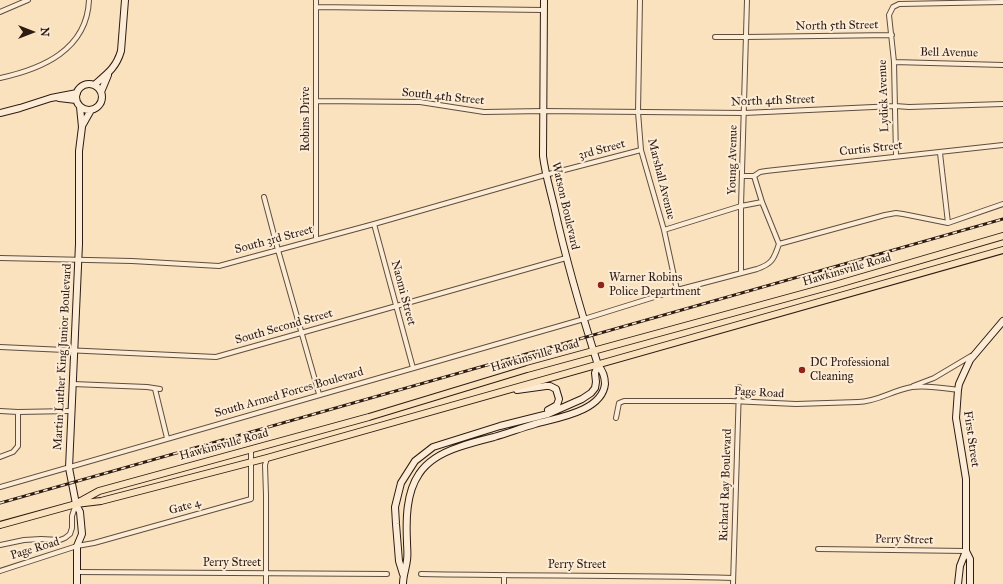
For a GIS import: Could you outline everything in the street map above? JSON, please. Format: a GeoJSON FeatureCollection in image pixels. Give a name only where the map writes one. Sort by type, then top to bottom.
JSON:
{"type":"FeatureCollection","features":[{"type":"Feature","properties":{"kind":"main road","name":"Hawkinsville Road"},"geometry":{"type":"LineString","coordinates":[[76,504],[99,491],[369,417],[466,387],[835,285],[1003,236]]}},
{"type":"Feature","properties":{"kind":"main road","name":"Hawkinsville Road"},"geometry":{"type":"LineString","coordinates":[[0,525],[76,504],[101,501],[251,463],[598,365],[698,335],[1003,250]]}},
{"type":"Feature","properties":{"kind":"street"},"geometry":{"type":"LineString","coordinates":[[0,12],[28,0]]}},
{"type":"Feature","properties":{"kind":"street"},"geometry":{"type":"LineString","coordinates":[[0,78],[31,70],[53,60],[67,49],[83,24],[88,9],[89,0]]}},
{"type":"Feature","properties":{"kind":"street"},"geometry":{"type":"LineString","coordinates":[[109,73],[94,85],[90,84],[82,86],[77,93],[76,100],[80,107],[91,110],[95,109],[100,104],[100,92],[109,73],[119,58],[121,50],[125,0]]}},
{"type":"Feature","properties":{"kind":"street","name":"Robins Drive"},"geometry":{"type":"LineString","coordinates":[[316,0],[316,239]]}},
{"type":"Feature","properties":{"kind":"street","name":"Watson Boulevard"},"geometry":{"type":"LineString","coordinates":[[403,574],[407,560],[406,520],[408,508],[413,486],[419,474],[427,465],[436,457],[459,447],[574,414],[592,404],[600,395],[604,387],[603,371],[598,365],[593,351],[566,258],[545,175],[543,156],[544,0]]}},
{"type":"Feature","properties":{"kind":"street","name":"Marshall Avenue"},"geometry":{"type":"LineString","coordinates":[[640,0],[638,112],[641,150],[664,230],[677,290]]}},
{"type":"Feature","properties":{"kind":"street","name":"Young Avenue"},"geometry":{"type":"LineString","coordinates":[[741,273],[747,0]]}},
{"type":"Feature","properties":{"kind":"street","name":"North 5th Street"},"geometry":{"type":"LineString","coordinates":[[715,37],[746,38],[892,35],[889,16],[893,7],[896,5],[1003,2]]}},
{"type":"Feature","properties":{"kind":"street"},"geometry":{"type":"LineString","coordinates":[[316,7],[543,10]]}},
{"type":"Feature","properties":{"kind":"street","name":"Lydick Avenue"},"geometry":{"type":"LineString","coordinates":[[892,35],[896,156]]}},
{"type":"Feature","properties":{"kind":"street","name":"Bell Avenue"},"geometry":{"type":"LineString","coordinates":[[894,62],[1003,65]]}},
{"type":"Feature","properties":{"kind":"street"},"geometry":{"type":"LineString","coordinates":[[94,85],[100,92]]}},
{"type":"Feature","properties":{"kind":"street"},"geometry":{"type":"LineString","coordinates":[[0,113],[51,98],[77,93]]}},
{"type":"Feature","properties":{"kind":"street"},"geometry":{"type":"LineString","coordinates":[[58,97],[76,100]]}},
{"type":"Feature","properties":{"kind":"street","name":"South 4th Street"},"geometry":{"type":"LineString","coordinates":[[316,101],[420,102],[484,112],[543,111]]}},
{"type":"Feature","properties":{"kind":"street","name":"North 4th Street"},"geometry":{"type":"LineString","coordinates":[[543,111],[744,113],[895,106],[909,107],[1003,104]]}},
{"type":"Feature","properties":{"kind":"street","name":"Martin Luther King Junior Boulevard"},"geometry":{"type":"LineString","coordinates":[[77,584],[77,546],[82,534],[80,512],[76,504],[69,468],[79,244],[79,151],[82,128],[80,107]]}},
{"type":"Feature","properties":{"kind":"street","name":"Martin Luther King Junior Boulevard"},"geometry":{"type":"LineString","coordinates":[[82,128],[91,110]]}},
{"type":"Feature","properties":{"kind":"street","name":"Curtis Street"},"geometry":{"type":"LineString","coordinates":[[742,176],[754,176],[760,172],[766,171],[1003,145]]}},
{"type":"Feature","properties":{"kind":"street","name":"3rd Street"},"geometry":{"type":"LineString","coordinates":[[545,175],[641,150]]}},
{"type":"Feature","properties":{"kind":"street"},"geometry":{"type":"LineString","coordinates":[[940,153],[948,223]]}},
{"type":"Feature","properties":{"kind":"street","name":"South 3rd Street"},"geometry":{"type":"LineString","coordinates":[[0,258],[219,266],[374,224],[545,175]]}},
{"type":"Feature","properties":{"kind":"street"},"geometry":{"type":"LineString","coordinates":[[754,176],[762,202],[779,244],[896,213],[948,223],[1003,204]]}},
{"type":"Feature","properties":{"kind":"street"},"geometry":{"type":"LineString","coordinates":[[264,197],[319,394]]}},
{"type":"Feature","properties":{"kind":"street"},"geometry":{"type":"LineString","coordinates":[[664,230],[742,206],[762,202]]}},
{"type":"Feature","properties":{"kind":"street","name":"Naomi Street"},"geometry":{"type":"LineString","coordinates":[[374,224],[413,368]]}},
{"type":"Feature","properties":{"kind":"street","name":"South Armed Forces Boulevard"},"geometry":{"type":"LineString","coordinates":[[0,487],[584,319],[677,290],[767,266],[774,258],[779,244]]}},
{"type":"Feature","properties":{"kind":"street","name":"South Second Street"},"geometry":{"type":"LineString","coordinates":[[0,347],[216,357],[566,258]]}},
{"type":"Feature","properties":{"kind":"street","name":"First Street"},"geometry":{"type":"LineString","coordinates":[[958,584],[960,566],[966,551],[966,479],[956,418],[958,390],[964,372],[974,354],[1003,321]]}},
{"type":"Feature","properties":{"kind":"street","name":"Page Road"},"geometry":{"type":"LineString","coordinates":[[616,418],[619,403],[624,401],[796,404],[867,402],[934,378],[960,364],[974,354]]}},
{"type":"Feature","properties":{"kind":"street","name":"Watson Boulevard"},"geometry":{"type":"LineString","coordinates":[[403,584],[396,524],[396,507],[401,483],[415,461],[433,447],[500,426],[548,414],[565,407],[591,393],[595,388],[595,373],[598,365]]}},
{"type":"Feature","properties":{"kind":"street"},"geometry":{"type":"LineString","coordinates":[[73,384],[147,387],[160,389]]}},
{"type":"Feature","properties":{"kind":"street"},"geometry":{"type":"LineString","coordinates":[[502,392],[546,386],[556,389],[559,399],[557,405],[532,417]]}},
{"type":"Feature","properties":{"kind":"street","name":"Richard Ray Boulevard"},"geometry":{"type":"LineString","coordinates":[[733,584],[739,387]]}},
{"type":"Feature","properties":{"kind":"street","name":"Page Road"},"geometry":{"type":"LineString","coordinates":[[911,387],[941,387],[958,390]]}},
{"type":"Feature","properties":{"kind":"street"},"geometry":{"type":"LineString","coordinates":[[155,389],[167,438]]}},
{"type":"Feature","properties":{"kind":"street"},"geometry":{"type":"LineString","coordinates":[[0,411],[71,411]]}},
{"type":"Feature","properties":{"kind":"street"},"geometry":{"type":"LineString","coordinates":[[0,457],[13,452],[18,446],[18,412]]}},
{"type":"Feature","properties":{"kind":"street","name":"Gate 4"},"geometry":{"type":"LineString","coordinates":[[77,546],[94,543],[251,499],[251,449]]}},
{"type":"Feature","properties":{"kind":"street"},"geometry":{"type":"LineString","coordinates":[[266,584],[265,465],[267,458]]}},
{"type":"Feature","properties":{"kind":"street"},"geometry":{"type":"LineString","coordinates":[[0,545],[24,540],[60,540],[65,538],[70,534],[72,528],[72,516],[76,504]]}},
{"type":"Feature","properties":{"kind":"street","name":"Page Road"},"geometry":{"type":"LineString","coordinates":[[0,570],[77,546]]}},
{"type":"Feature","properties":{"kind":"street","name":"Perry Street"},"geometry":{"type":"LineString","coordinates":[[818,549],[966,551]]}},
{"type":"Feature","properties":{"kind":"street","name":"First Street"},"geometry":{"type":"LineString","coordinates":[[966,551],[970,559],[970,584]]}},
{"type":"Feature","properties":{"kind":"street","name":"Perry Street"},"geometry":{"type":"LineString","coordinates":[[77,572],[386,574]]}},
{"type":"Feature","properties":{"kind":"street","name":"Perry Street"},"geometry":{"type":"LineString","coordinates":[[421,574],[611,575],[733,578]]}},
{"type":"Feature","properties":{"kind":"street"},"geometry":{"type":"LineString","coordinates":[[504,575],[504,584]]}},
{"type":"Feature","properties":{"kind":"railway"},"geometry":{"type":"LineString","coordinates":[[0,503],[1003,219]]}},
{"type":"Feature","properties":{"kind":"place","name":"Warner Robins Police Department"},"geometry":{"type":"Point","coordinates":[601,285]}},
{"type":"Feature","properties":{"kind":"place","name":"DC Professional Cleaning"},"geometry":{"type":"Point","coordinates":[802,370]}}]}
